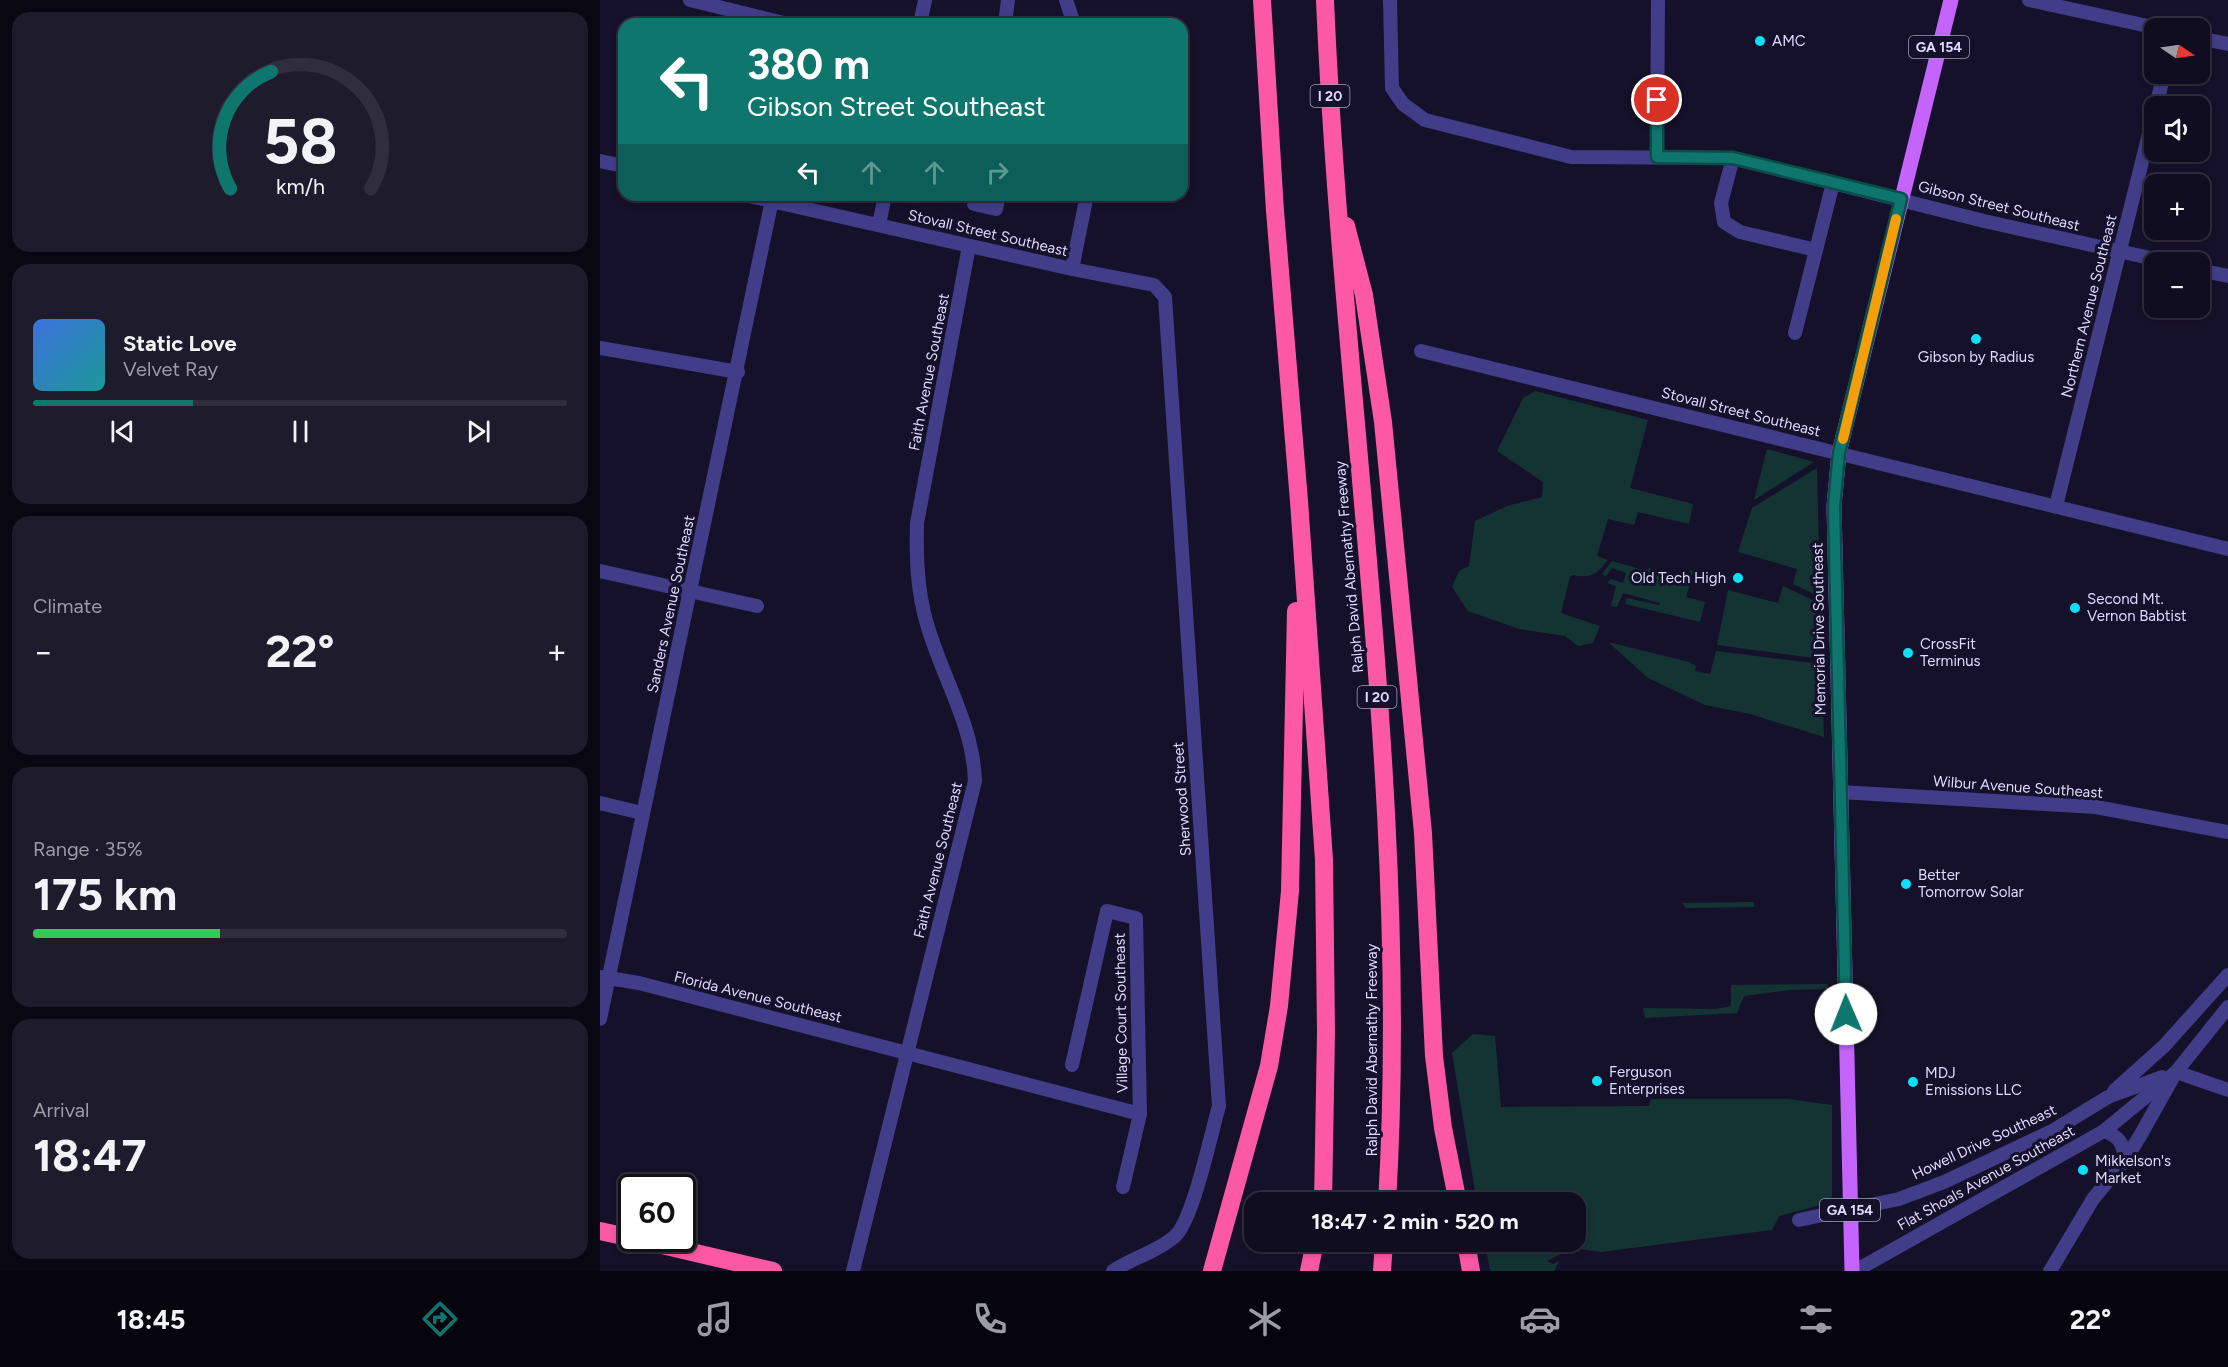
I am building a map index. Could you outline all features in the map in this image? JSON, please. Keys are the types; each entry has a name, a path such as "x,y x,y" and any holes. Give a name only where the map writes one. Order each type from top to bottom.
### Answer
{"highway":[{"path":"1262,0 1275,211 1299,501 1324,860 1326,1032 1323,1192"},
{"name":"Ralph David Abernathy Freeway","path":"1325,0 1336,192 1385,789 1392,966 1388,1192"},
{"path":"1336,192 1364,295 1383,422 1424,833 1434,1056 1443,1128 1456,1192"},
{"path":"1212,1271 1269,1066 1286,947 1290,891 1299,501"},
{"path":"600,1231 618,1235"},
{"path":"693,1252 773,1271"},
{"path":"1309,1271 1313,1252"},
{"path":"1318,1271 1319,1252"},
{"path":"1382,1271 1383,1252"},
{"path":"1391,1252 1392,1271"},
{"path":"1468,1252 1471,1271"}],"main road":[{"name":"Memorial Drive Southeast","path":"1853,1271 1834,506 1839,453 1950,0"}],"street":[{"path":"690,0 761,18"},
{"path":"921,18 925,0"},
{"path":"1006,18 1008,0"},
{"path":"1066,0 1072,18"},
{"name":"Gibson Street Southeast","path":"1390,0 1392,88 1403,104 1425,120 1570,157 1733,158 2144,257"},
{"path":"1657,157 1658,0"},
{"path":"2030,0 2144,25"},
{"path":"2210,40 2228,44"},
{"name":"Northern Avenue Southeast","path":"2056,507 2144,155"},
{"path":"1733,158 1722,203 1724,222 1740,232 1816,250"},
{"path":"600,161 618,165"},
{"path":"1795,333 1833,183"},
{"name":"Sanders Avenue Southeast","path":"600,1019 604,978 738,372 771,201"},
{"name":"Stovall Street Southeast","path":"784,201 969,246 1154,285"},
{"path":"879,225 884,201"},
{"path":"975,201 975,204 996,209 998,201"},
{"path":"1072,269 1086,201"},
{"name":"Faith Avenue Southeast","path":"853,1271 975,781 974,757 969,732 927,623 916,557 917,523 969,246"},
{"path":"2210,272 2228,276"},
{"name":"Sherwood Street","path":"1113,1271 1130,1260 1161,1246 1184,1227 1219,1106 1165,297 1154,285"},
{"path":"600,348 738,372"},
{"name":"Stovall Street Southeast","path":"1421,351 2228,549"},
{"path":"600,571 757,606"},
{"name":"Wilbur Avenue Southeast","path":"1840,792 2096,807 2228,832"},
{"path":"600,803 642,813"},
{"name":"Village Court Southeast","path":"1072,1065 1107,911 1136,918 1140,1114 1123,1186"},
{"path":"2108,1096 2164,1046 2228,975"},
{"name":"Florida Avenue Southeast","path":"604,978 639,983 907,1052"},
{"name":"Flat Shoals Avenue Southeast","path":"1853,1271 2104,1131 2150,1084 2176,1072 2228,1007"},
{"path":"2140,1136 2150,1084 2164,1046"},
{"name":"Village Court Southeast","path":"907,1052 1140,1114"},
{"path":"2049,1271 2093,1199 2125,1160 2176,1072 2228,1090"},
{"name":"Howell Drive Southeast","path":"1799,1220 1899,1198 1944,1182 2054,1130 2108,1096 2150,1084"},
{"path":"2104,1131 2117,1136 2123,1144 2125,1160"}],"green space":[{"path":"1535,391 1648,420 1630,488 1693,504 1689,524 1638,512 1634,525 1608,519 1597,556 1608,560 1589,576 1573,575 1570,577 1561,613 1600,626 1593,643 1578,646 1565,636 1519,629 1468,611 1452,587 1459,571 1469,566 1475,521 1507,506 1542,497 1543,482 1497,451 1523,398"},
{"path":"1767,449 1814,462 1754,500"},
{"path":"1817,468 1820,597 1793,584 1797,569 1738,552 1752,508"},
{"path":"1612,561 1647,571 1649,568 1661,571 1661,579 1685,585 1690,570 1694,570 1686,597 1705,602 1700,622 1625,604 1627,598 1659,605 1660,603 1623,593 1617,607 1611,606 1616,586 1607,583 1611,579 1623,583 1626,573 1612,568 1606,576 1602,574"},
{"path":"1783,586 1819,603 1821,659 1717,645 1728,590 1778,603"},
{"path":"1608,642 1689,662 1696,666 1695,671 1710,674 1716,651 1821,664 1824,737 1750,714 1705,705 1648,678"},
{"path":"1754,902 1754,907 1686,908 1682,903"},
{"path":"1828,984 1828,989 1789,990 1744,996 1737,1013 1645,1018 1643,1008 1716,1009 1731,1006 1731,985"},
{"path":"1473,1034 1495,1036 1501,1107 1649,1106 1651,1099 1789,1099 1832,1105 1832,1197 1821,1205 1779,1216 1772,1230 1601,1252 1586,1250 1586,1192 1475,1192 1452,1053"},
{"path":"1487,1252 1564,1252 1547,1261 1553,1264 1559,1261 1554,1271 1490,1271"}],"slow traffic":[{"path":"1843,439 1896,219"}],"place":[{"name":"AMC","path":"1760,41"},
{"name":"Gibson by Radius","path":"1976,339"},
{"name":"Old Tech High","path":"1738,578"},
{"name":"Second Mt. Vernon Babtist","path":"2075,608"},
{"name":"CrossFit Terminus","path":"1908,653"},
{"name":"Better Tomorrow Solar","path":"1906,884"},
{"name":"Ferguson Enterprises","path":"1597,1081"},
{"name":"MDJ Emissions LLC","path":"1913,1082"},
{"name":"Mikkelson's Market","path":"2083,1170"}],"route":[{"path":"1657,100 1657,157 1733,158 1901,199 1839,453 1834,506 1846,1014"}]}
